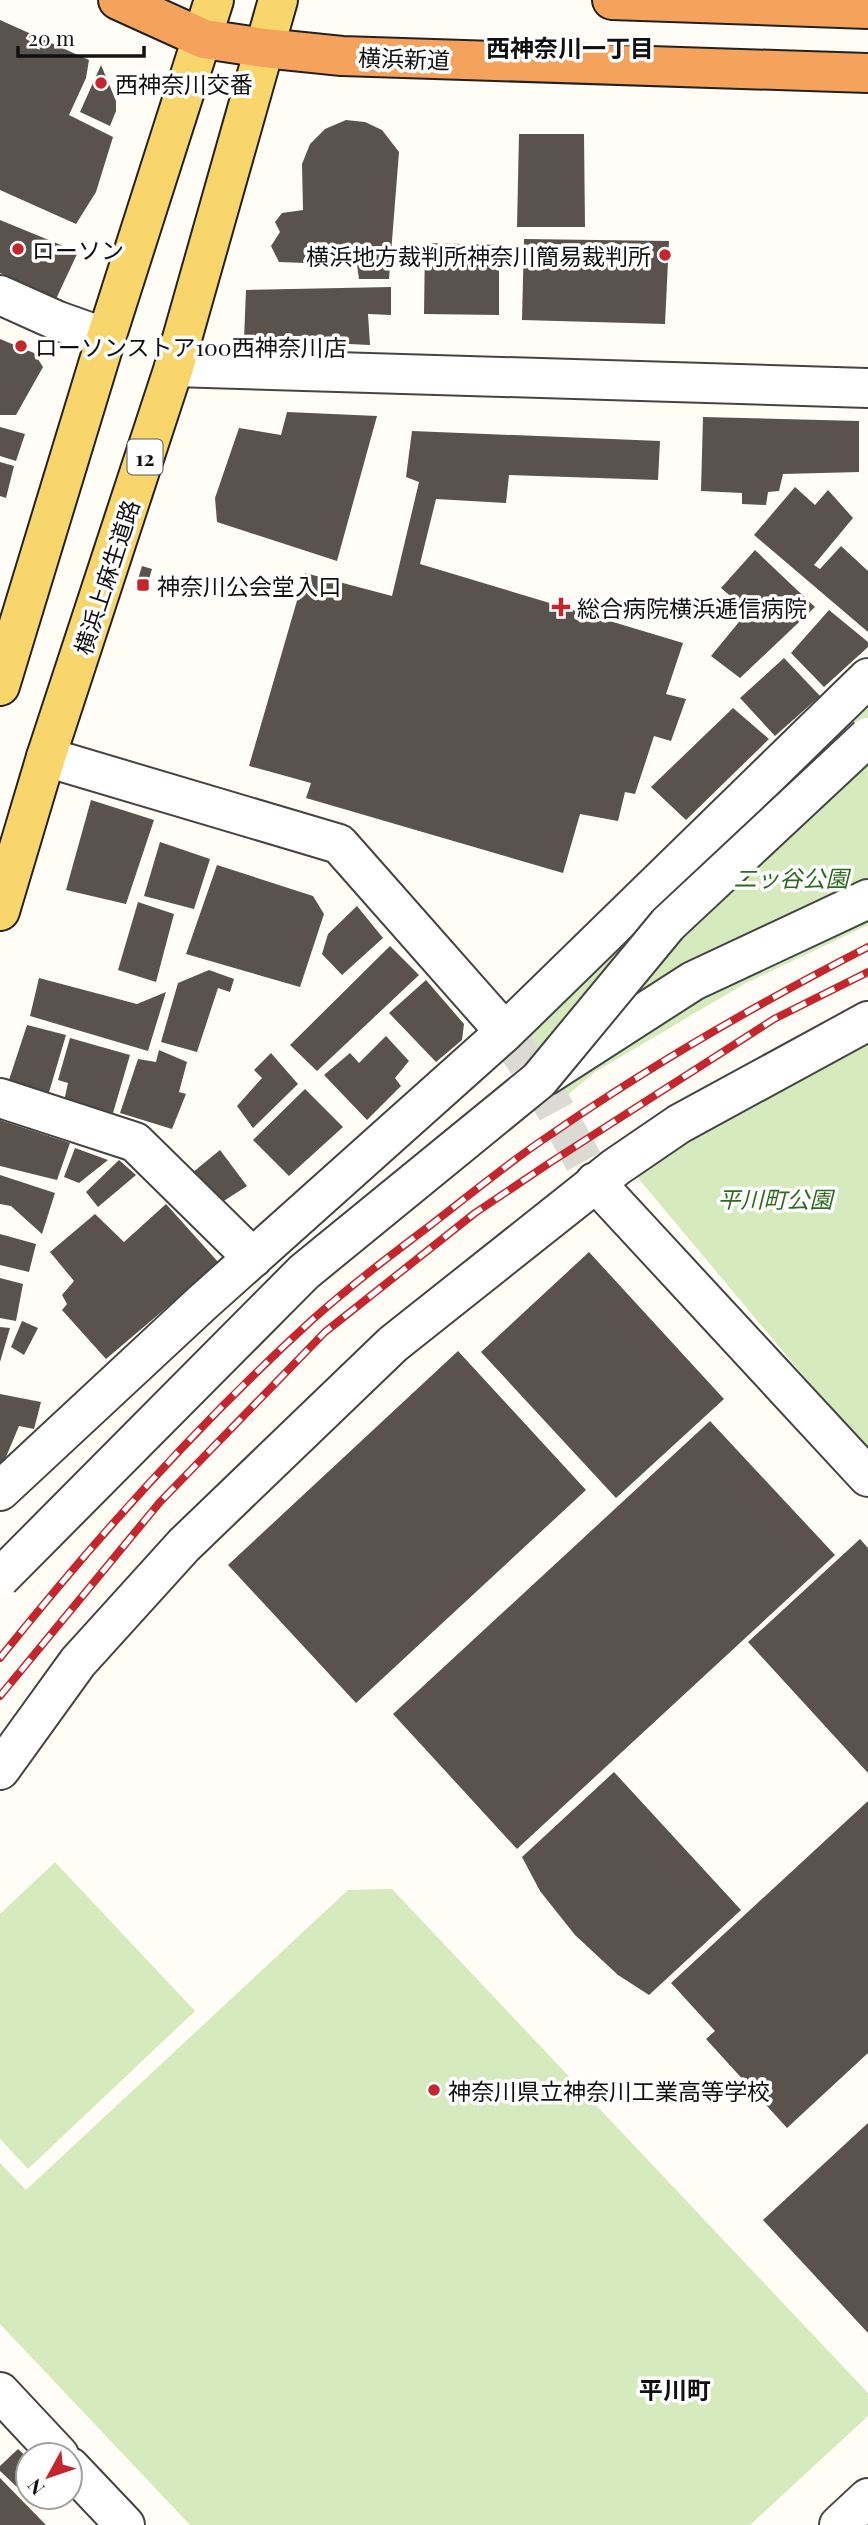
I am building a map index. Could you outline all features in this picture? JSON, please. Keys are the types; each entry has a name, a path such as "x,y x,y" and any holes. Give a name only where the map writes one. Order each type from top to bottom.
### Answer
{"highway":[{"name":"横浜新道","path":"118,0 204,39 342,56 868,73"},
{"path":"611,0 868,9"}],"main road":[{"path":"0,686 106,338 204,39 214,0"},
{"name":"横浜上麻生道路","path":"0,911 46,757 174,367 278,0"}],"street":[{"path":"0,295 58,321 106,338"},
{"path":"174,367 868,388"},
{"path":"0,1491 253,1258 505,1032 868,678"},
{"path":"539,1080 668,924 868,737"},
{"path":"46,757 339,844 505,1032"},
{"path":"0,1578 304,1272 539,1080 693,981 868,899"},
{"path":"0,1770 78,1662 184,1545 393,1344 595,1182 680,1124 868,1021"},
{"path":"0,1098 135,1142 253,1258"},
{"path":"595,1182 868,1477"},
{"path":"0,2392 46,2441"},
{"path":"84,2482 125,2525"},
{"path":"839,2525 868,2498"}],"green space":[{"name":"二ッ谷公園","path":"868,698 868,925 746,983 595,1072 563,1099 524,1028"},
{"name":"平川町公園","path":"868,1043 868,1453 633,1172 787,1085"},
{"path":"55,1862 195,2011 28,2169 0,2139 0,1914"},
{"path":"392,1889 868,2393 868,2416 750,2525 190,2525 0,2324 0,2163 26,2190 348,1890"}],"building":[{"path":"0,20 89,60 86,78 69,115 113,137 96,192 76,224 0,190"},
{"name":"西神奈川交番","path":"101,65 116,101 116,111 110,126 80,112"},
{"path":"346,120 365,122 382,130 399,152 389,279 359,279 357,265 279,262 271,246 280,232 275,222 282,213 303,210 302,164 310,144 325,129"},
{"path":"519,134 584,134 585,227 517,227"},
{"path":"0,220 78,252 56,299 0,273"},
{"path":"524,239 669,241 665,324 522,320"},
{"path":"425,243 499,245 499,315 424,314"},
{"path":"391,287 391,315 368,314 370,345 244,339 246,290"},
{"path":"0,339 34,353 43,367 16,415 0,415"},
{"path":"287,412 377,416 337,561 217,522 215,498 239,428 281,435"},
{"path":"703,417 859,421 859,472 783,474 779,491 768,492 766,505 742,504 742,493 701,491"},
{"path":"0,427 25,434 16,461 0,456"},
{"path":"412,431 660,441 658,480 509,475 506,503 436,499 420,564 683,643 666,694 686,699 671,741 654,736 635,794 625,792 618,821 580,814 563,873 306,798 311,783 249,766 305,573 392,596 419,482 406,477"},
{"path":"0,462 14,466 6,498 0,496"},
{"path":"795,487 815,505 828,490 853,518 814,565 820,569 841,546 868,571 868,632 754,535"},
{"path":"755,550 815,607 740,678 711,656 748,611 721,588"},
{"path":"142,566 152,569 145,592 135,589"},
{"path":"829,610 868,642 868,647 824,687 791,653"},
{"path":"784,658 820,696 775,736 740,698"},
{"path":"733,708 769,739 686,820 651,787"},
{"path":"91,800 154,820 126,904 66,890"},
{"path":"160,842 210,859 194,909 144,896"},
{"path":"217,865 313,896 324,914 300,987 186,954"},
{"path":"138,902 174,914 156,982 118,970"},
{"path":"357,906 383,938 342,975 322,954 328,934"},
{"path":"390,946 419,975 317,1071 290,1045"},
{"path":"209,970 234,979 230,992 218,988 197,1052 161,1042 178,983"},
{"path":"39,978 137,1004 166,992 148,1051 30,1016"},
{"path":"426,980 464,1024 462,1040 436,1062 389,1013"},
{"path":"27,1025 66,1035 47,1099 7,1086"},
{"path":"386,1036 409,1061 395,1078 401,1086 367,1120 324,1075 350,1053 359,1063"},
{"path":"70,1038 130,1055 113,1113 64,1101 68,1083 58,1080"},
{"path":"159,1050 187,1062 179,1092 186,1094 172,1129 120,1113 138,1059 156,1062"},
{"path":"271,1053 298,1084 253,1128 237,1106 262,1078 254,1070"},
{"path":"305,1089 343,1127 289,1176 253,1140"},
{"path":"0,1120 70,1143 57,1180 0,1166"},
{"path":"75,1148 108,1160 79,1183 64,1177"},
{"path":"220,1150 247,1186 216,1206 192,1173"},
{"path":"119,1160 136,1175 98,1207 86,1192"},
{"path":"0,1175 55,1193 42,1234 11,1206 0,1204"},
{"path":"166,1204 219,1263 106,1359 62,1310 67,1304 62,1295 74,1281 50,1252 95,1214 124,1242"},
{"path":"0,1234 36,1244 29,1272 0,1265"},
{"path":"589,1252 724,1399 616,1498 481,1352"},
{"path":"0,1278 23,1284 16,1321 0,1318"},
{"path":"22,1321 38,1328 24,1355 11,1347"},
{"path":"0,1327 10,1328 0,1362"},
{"path":"458,1351 586,1490 356,1703 228,1565"},
{"path":"0,1394 41,1402 34,1429 19,1426 3,1464 0,1463"},
{"path":"710,1421 835,1555 517,1849 393,1714"},
{"path":"860,1539 868,1548 868,1773 748,1642"},
{"path":"614,1772 741,1910 649,1995 618,1975 575,1935 540,1891 522,1857"},
{"path":"868,1801 868,2053 787,2128 706,2039 715,2031 671,1983"},
{"path":"868,2123 868,2333 763,2220"},
{"path":"14,2453 14,2484 0,2471 0,2466"},
{"path":"0,2478 14,2492 14,2511 32,2511 46,2525 0,2525"}],"tunnel":[{"path":"505,1032 539,1080 595,1182"}],"railway":[{"path":"0,1658 73,1569 188,1441 270,1359 356,1283 505,1167 588,1109 706,1036 868,947"},
{"path":"0,1696 160,1502 325,1332 475,1213 551,1162 774,1019 868,972"}],"place":[{"name":"西神奈川交番","path":"101,83"},
{"name":"ローソン","path":"18,249"},
{"name":"横浜地方裁判所神奈川簡易裁判所","path":"665,255"},
{"name":"ローソンストア100西神奈川店","path":"21,346"},
{"name":"神奈川公会堂入口","path":"143,585"},
{"name":"総合病院横浜逓信病院","path":"561,607"},
{"name":"神奈川県立神奈川工業高等学校","path":"434,2090"}],"district":[{"name":"西神奈川一丁目","path":"570,47"},
{"name":"平川町","path":"675,2389"}]}
